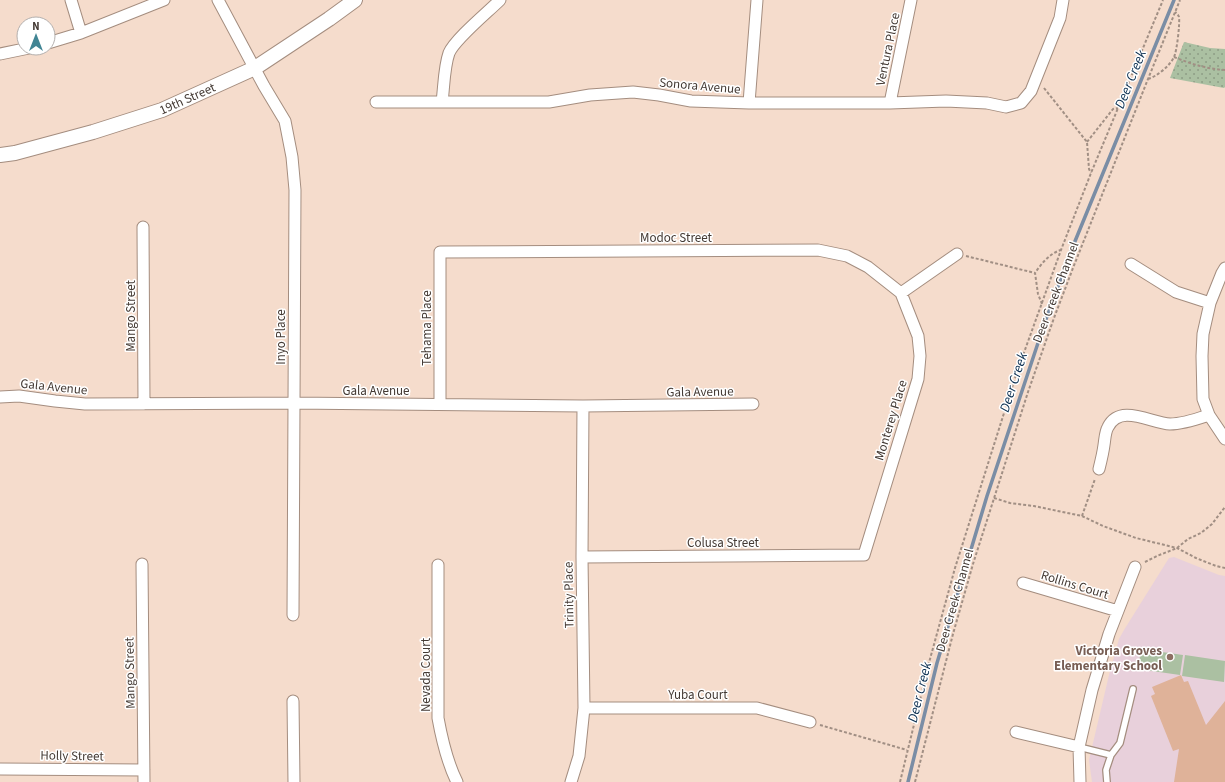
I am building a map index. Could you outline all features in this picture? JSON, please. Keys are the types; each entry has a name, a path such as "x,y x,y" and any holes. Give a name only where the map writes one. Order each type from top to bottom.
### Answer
{"street":[{"path":"71,0 81,33"},
{"path":"56,41 81,33 164,0"},
{"name":"Inyo Place","path":"218,0 264,86 285,121 292,157 295,190 293,615"},
{"name":"19th Street","path":"0,155 15,153 93,132 162,110 255,68 329,20 355,0"},
{"path":"442,102 449,52 459,39 500,0"},
{"path":"749,103 756,0"},
{"name":"Ventura Place","path":"890,103 911,0"},
{"path":"1036,78 1060,18 1063,0"},
{"path":"0,54 16,51"},
{"name":"Sonora Avenue","path":"376,102 549,102 590,95 633,92 691,100 749,103 890,103 946,100 986,103 1006,108 1021,103 1031,91 1036,78"},
{"name":"Mango Street","path":"143,227 144,404"},
{"name":"Modoc Street","path":"440,252 818,250 847,256 868,267 901,293"},
{"name":"Tehama Place","path":"440,252 440,404"},
{"path":"901,293 957,254"},
{"path":"1131,264 1176,292 1210,303"},
{"path":"1225,268 1210,303 1203,334 1202,356 1203,399 1209,415 1225,439"},
{"name":"Monterey Place","path":"864,556 918,379 920,356 918,336 901,293"},
{"name":"Gala Avenue","path":"0,397 19,396 54,402 85,404 293,403 583,406 753,404"},
{"name":"Trinity Place","path":"570,782 579,756 584,708 582,557 583,406"},
{"path":"1099,469 1106,431 1115,418 1124,415 1134,415 1170,424 1209,415"},
{"name":"Colusa Street","path":"582,557 864,556"},
{"name":"Mango Street","path":"142,564 144,782"},
{"name":"Nevada Court","path":"438,565 438,718 445,752 457,782"},
{"path":"1080,782 1079,747 1092,690 1109,634 1135,567"},
{"name":"Rollins Court","path":"1023,583 1118,611"},
{"path":"293,701 294,782"},
{"name":"Yuba Court","path":"584,708 757,708 810,722"},
{"path":"1016,732 1079,747"},
{"name":"Holly Street","path":"0,769 144,770"}],"lane":[{"path":"1107,782 1106,770 1111,755 1120,743 1133,689"},
{"path":"1079,747 1111,755"}],"path":[{"path":"900,782 930,659 955,568 1008,401 1060,250 1163,0"},
{"name":"Deer Creek Channel","path":"915,782 953,634 973,564 1054,318 1180,0"},
{"path":"1148,79 1153,78 1159,73 1174,57 1179,28 1179,19 1175,12"},
{"path":"1174,57 1194,65 1225,70"},
{"path":"1036,78 1087,142 1089,169 1091,173"},
{"path":"1087,142 1113,109 1118,108"},
{"path":"1042,304 1038,294 1035,273 1055,251 1060,250"},
{"path":"957,254 1035,273"},
{"path":"1082,516 1099,469"},
{"path":"994,498 1010,503 1034,506 1082,516 1136,538 1177,548 1196,558 1225,568"},
{"path":"1135,567 1177,548 1188,539 1201,533 1212,524 1225,507"},
{"path":"810,722 907,750"}],"shaded area":[{"name":"Victoria Groves Elementary School","path":"1174,557 1225,576 1225,782 1092,782 1089,760 1119,639 1169,558"}],"green space":[{"path":"1184,42 1210,48 1225,49 1224,88 1170,78"},
{"path":"1141,649 1183,655 1180,675 1138,669"},
{"path":"1185,655 1225,661 1224,682 1182,676"}],"building":[{"path":"1181,675 1184,682 1188,681 1206,725 1225,701 1225,782 1174,782 1179,749 1173,751 1151,696 1155,694 1152,687"}],"waterway":[{"name":"Deer Creek","path":"908,782 937,663 987,496 1045,322 1071,251 1174,0"}],"place":[{"name":"Victoria Groves Elementary School","path":"1170,657"}]}
